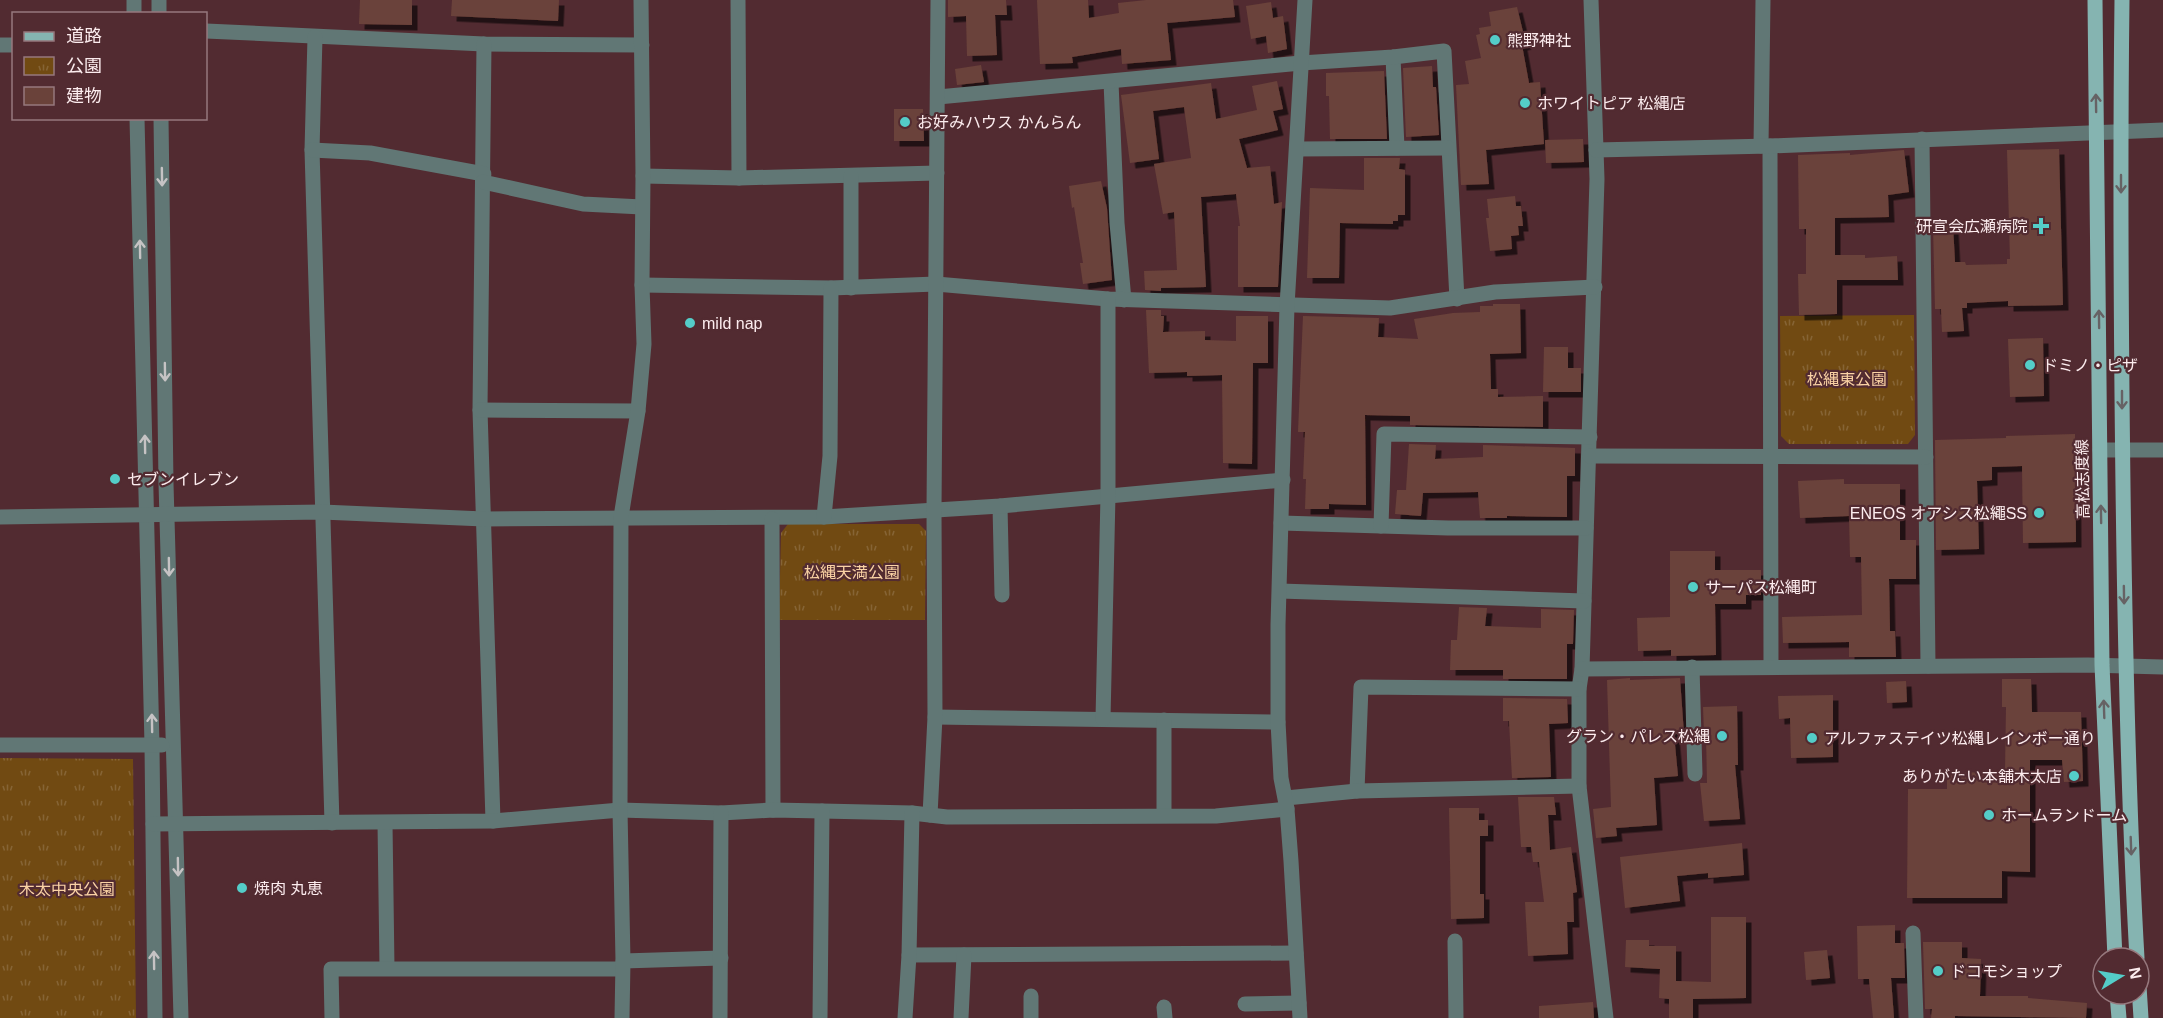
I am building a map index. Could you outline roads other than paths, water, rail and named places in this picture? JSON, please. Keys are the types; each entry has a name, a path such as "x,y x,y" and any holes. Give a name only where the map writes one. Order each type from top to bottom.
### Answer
{"main road":[{"name":"高松志度線","path":"2096,0 2102,665 2114,946"},
{"path":"2121,0 2125,666 2131,863 2136,946"}],"street":[{"path":"622,1018 621,517 638,411 644,344 641,0"},
{"path":"738,0 739,178"},
{"path":"930,815 935,717 934,511 938,0"},
{"path":"1245,1004 1299,1010 1286,804 1281,778 1278,722 1287,306 1305,0"},
{"path":"1591,0 1596,150 1595,287 1582,669 1579,689 1578,786 1606,1018"},
{"path":"1763,0 1771,666"},
{"path":"207,32 484,45 642,45"},
{"path":"315,37 312,150 332,824"},
{"path":"484,45 480,410 493,821"},
{"path":"938,97 1444,51 1457,299"},
{"path":"1393,57 1397,148"},
{"path":"1111,82 1117,223 1124,300"},
{"path":"137,120 152,745 155,1018"},
{"path":"161,120 168,516 181,1018"},
{"path":"1596,150 1766,146 2163,130"},
{"path":"1922,139 1928,666"},
{"path":"1297,149 1448,148"},
{"path":"312,150 370,153 484,178 583,204 642,207"},
{"path":"643,176 739,178 937,173"},
{"path":"851,176 851,288"},
{"path":"642,285 851,288 936,284 1108,300 1390,308 1495,292 1595,287"},
{"path":"824,518 830,456 831,288"},
{"path":"1103,719 1108,495 1108,300"},
{"path":"480,410 638,411"},
{"path":"1381,526 1384,434 1590,437"},
{"path":"2100,450 2163,450"},
{"path":"1590,456 1926,457"},
{"path":"0,517 322,512 484,519 824,518 1000,506 1283,480"},
{"path":"1000,506 1002,595"},
{"path":"772,519 773,810"},
{"path":"1281,523 1448,528 1586,528"},
{"path":"1280,591 1584,601"},
{"path":"1582,669 1771,666 2102,665 2163,667"},
{"path":"1692,668 1695,774"},
{"path":"1357,791 1361,687 1579,689"},
{"path":"935,717 1278,722"},
{"path":"1164,720 1164,815"},
{"path":"0,745 174,745"},
{"path":"153,824 493,821 620,810 721,813 773,810 822,811 912,813 947,817 1216,816 1357,791 1578,786"},
{"path":"820,1018 822,811"},
{"path":"720,1018 721,813"},
{"path":"905,1018 909,955 912,813"},
{"path":"385,823 387,968"},
{"path":"1913,933 1916,1018"},
{"path":"1455,941 1456,1018"},
{"path":"909,955 1296,953"},
{"path":"961,1018 964,956"},
{"path":"332,1018 331,969 623,965 721,958"},
{"path":"1031,996 1031,1018"}],"place":[{"name":"熊野神社","path":"1495,40"},
{"name":"ホワイトピア 松縄店","path":"1525,103"},
{"name":"お好みハウス かんらん","path":"905,122"},
{"name":"研宣会広瀬病院","path":"2041,226"},
{"name":"mild nap","path":"690,323"},
{"name":"ドミノ・ピザ","path":"2030,365"},
{"name":"セブンイレブン","path":"115,479"},
{"name":"ENEOS オアシス松繩SS","path":"2039,513"},
{"name":"サーパス松縄町","path":"1693,587"},
{"name":"グラン・パレス松縄","path":"1722,736"},
{"name":"アルファステイツ松縄レインボー通り","path":"1812,738"},
{"name":"ありがたい本舗木太店","path":"2074,776"},
{"name":"ホームランドーム","path":"1989,815"},
{"name":"焼肉 丸恵","path":"242,888"},
{"name":"ドコモショップ","path":"1938,971"}],"park label":[{"name":"松縄東公園","path":"1847,379"},
{"name":"松縄天満公園","path":"852,572"},
{"name":"木太中央公園","path":"67,889"}]}
